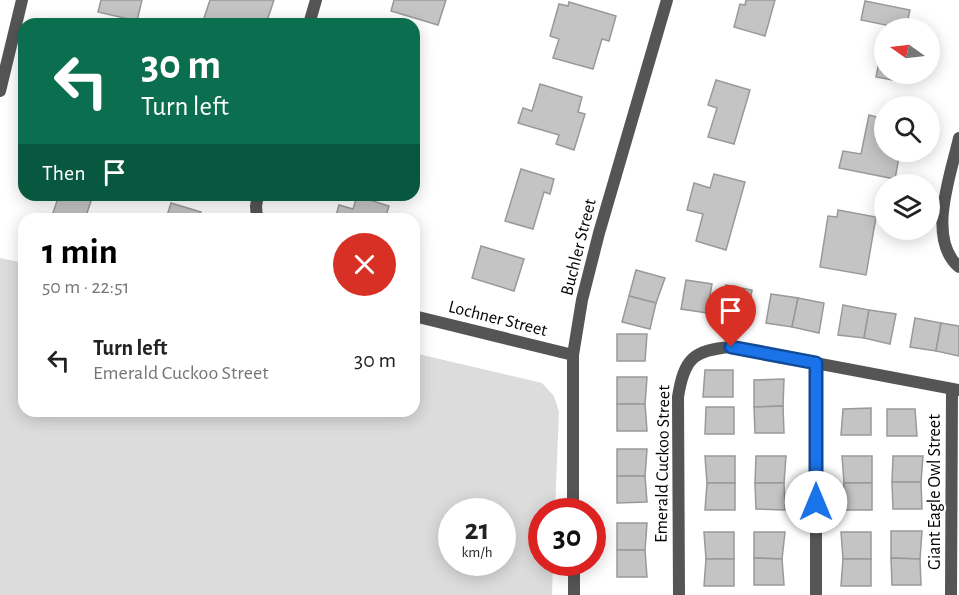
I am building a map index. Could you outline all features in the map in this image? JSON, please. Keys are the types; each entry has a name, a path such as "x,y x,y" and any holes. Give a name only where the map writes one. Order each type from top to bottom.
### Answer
{"street":[{"path":"0,91 22,0"},
{"path":"311,18 316,0"},
{"name":"Buchler Street","path":"573,498 573,355 582,300 599,232 667,0"},
{"path":"959,138 943,215 942,234 946,250 959,267"},
{"name":"Lochner Street","path":"420,317 573,355"},
{"name":"Emerald Cuckoo Street","path":"679,595 678,397 681,376 688,362 699,352 731,347 955,390"},
{"path":"816,363 816,595"},
{"name":"Giant Eagle Owl Street","path":"951,595 955,390"},
{"path":"574,576 574,595"}],"shaded area":[{"path":"0,258 18,262 18,417 420,417 420,354 542,383 554,396 559,412 556,498 528,498 528,576 553,576 552,595 0,595"}],"building":[{"path":"101,0 142,0 138,18 124,18 98,12"},
{"path":"210,0 274,0 268,18 204,18"},
{"path":"394,0 446,0 438,25 391,11"},
{"path":"746,0 775,0 765,36 734,27 740,4 745,5"},
{"path":"865,1 910,10 908,18 874,18 874,23 861,20"},
{"path":"569,2 616,16 609,41 602,39 593,69 553,58 559,39 550,36 559,4 568,6"},
{"path":"716,80 750,90 734,144 708,137 717,108 708,105"},
{"path":"540,84 582,97 578,112 585,114 574,150 556,144 559,135 518,123 523,108 532,111"},
{"path":"869,115 874,116 874,162 898,162 896,174 874,175 839,168 843,151 861,154"},
{"path":"521,169 554,179 550,194 544,192 533,229 505,221"},
{"path":"714,174 745,182 726,250 696,241 703,214 687,210 694,183 710,188"},
{"path":"57,201 91,201 87,213 53,213"},
{"path":"355,201 373,201 389,206 387,213 337,213 339,205 353,209"},
{"path":"171,203 201,213 168,213"},
{"path":"838,210 874,217 866,275 820,267 828,216 837,217"},
{"path":"481,246 524,259 514,291 472,278"},
{"path":"636,270 665,278 656,303 629,296"},
{"path":"686,280 712,284 707,313 681,309"},
{"path":"726,285 752,290 747,318 721,314"},
{"path":"771,294 798,298 792,327 766,323"},
{"path":"629,296 656,303 650,329 622,322"},
{"path":"798,298 824,303 819,333 792,327"},
{"path":"843,305 869,310 864,338 838,335"},
{"path":"869,310 896,314 890,344 864,338"},
{"path":"915,318 941,323 936,351 910,347"},
{"path":"941,323 959,326 959,356 936,351"},
{"path":"617,334 647,334 645,361 617,361"},
{"path":"705,370 733,370 733,397 703,397"},
{"path":"617,377 647,377 645,404 617,404"},
{"path":"784,379 783,406 754,407 754,380"},
{"path":"617,404 645,404 647,431 617,431"},
{"path":"783,406 784,433 755,433 754,407"},
{"path":"706,407 734,407 734,434 705,434"},
{"path":"871,408 871,435 841,435 843,409"},
{"path":"887,409 915,409 917,436 887,436"},
{"path":"617,449 647,449 645,476 617,476"},
{"path":"705,456 735,456 735,483 707,483"},
{"path":"756,456 786,456 784,483 755,483"},
{"path":"842,456 872,456 872,483 844,483"},
{"path":"893,456 923,456 921,482 892,482"},
{"path":"617,476 645,476 647,502 617,503"},
{"path":"892,482 921,482 922,509 893,509"},
{"path":"707,483 735,483 735,510 705,510"},
{"path":"755,483 784,483 785,510 756,509"},
{"path":"844,483 872,483 872,510 842,510"},
{"path":"617,523 647,523 645,550 617,550"},
{"path":"891,531 922,531 920,559 891,558"},
{"path":"704,532 734,532 734,559 706,559"},
{"path":"754,532 785,532 782,559 754,558"},
{"path":"841,532 871,532 871,559 843,559"},
{"path":"617,550 645,550 647,577 617,577"},
{"path":"754,558 782,559 784,585 754,585"},
{"path":"891,558 920,559 921,585 892,585"},
{"path":"706,559 734,559 734,586 704,586"},
{"path":"843,559 871,559 871,586 841,586"}],"route":[{"path":"731,347 816,363 816,502"}]}
